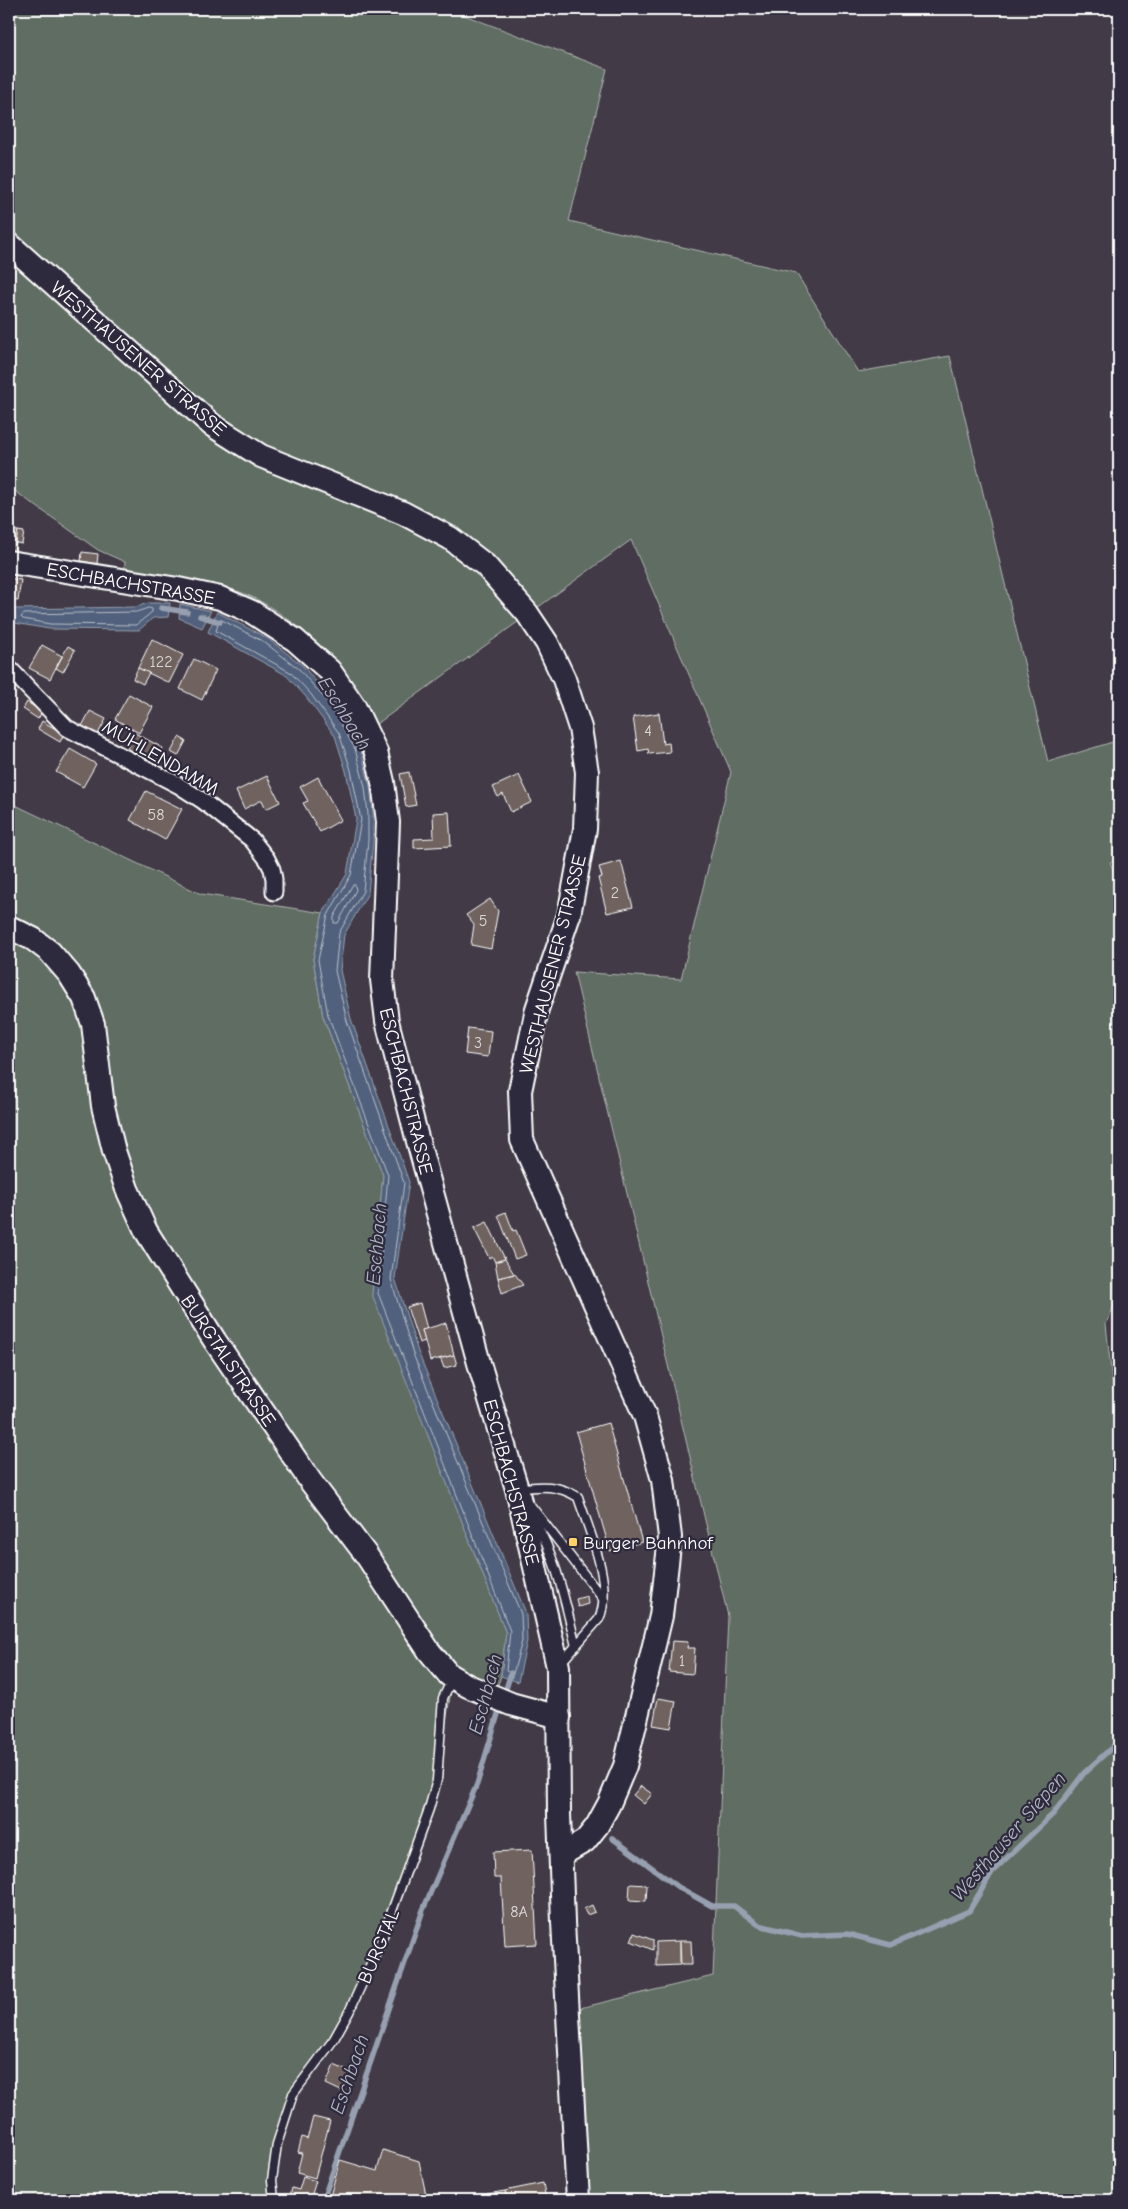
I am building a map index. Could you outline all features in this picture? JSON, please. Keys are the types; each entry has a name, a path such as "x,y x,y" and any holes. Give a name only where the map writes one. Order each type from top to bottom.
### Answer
{"main road":[{"name":"WESTHAUSENER STRASSE","path":"9,244 212,425 233,440 261,456 404,513 450,538 485,565 530,616 547,643 564,680 580,728 587,772 585,829 569,915 537,1009 520,1091 522,1140 645,1416 663,1480 670,1549 661,1616 622,1774 597,1826 585,1841 561,1855"},
{"name":"ESCHBACHSTRASSE","path":"9,562 178,589 220,598 236,604 267,620 315,656 338,682 362,721 380,766 386,801 388,843 382,980 387,1021 479,1364 517,1489 558,1667 561,1855"},
{"name":"BURGTALSTRASSE","path":"9,927 33,939 50,952 69,974 86,1004 93,1024 104,1106 114,1151 126,1189 150,1238 215,1341 311,1482 368,1556 435,1660 453,1678 502,1701 559,1717"},
{"path":"561,1855 566,1995 578,2200"}],"street":[{"name":"MÜHLENDAMM","path":"9,668 67,728 178,785 203,801 252,840 267,859 272,869 274,892"}],"lane":[{"path":"517,1489 542,1485 560,1488 578,1497 602,1572 604,1600 603,1610 599,1619 558,1667"},
{"path":"517,1489 604,1600"},
{"path":"517,1489 547,1540 560,1577 576,1646"},
{"name":"BURGTAL","path":"274,2200 272,2180 277,2144 292,2094 334,2039 349,2012 380,1944 429,1809 436,1780 443,1698 453,1678"}],"green space":[{"path":"9,9 448,9 607,69 569,221 796,273 858,372 950,356 1048,762 1119,740 1119,860 1110,862 1119,885 1119,1295 1106,1324 1119,1445 1119,2200 586,2200 580,2008 713,1976 728,1616 574,972 681,979 731,772 631,540 374,726 353,684 341,667 300,628 269,606 240,592 226,588 124,571 125,562 98,550 9,487"},
{"path":"9,802 201,894 323,913 313,959 323,1016 383,1175 373,1294 506,1633 501,1676 493,1698 453,1678 437,1780 349,2012 293,2094 272,2180 276,2200 9,2200"}],"water":[{"path":"148,603 170,603 168,617 153,618 139,630 49,629 9,622 9,608 136,607"},
{"path":"180,604 211,611 202,628 179,618"},
{"path":"217,612 267,638 302,665 335,704 360,747 370,786 373,813 373,841 368,893 344,935 340,970 351,1019 409,1182 395,1278 418,1352 526,1613 527,1641 518,1682 501,1676 506,1633 372,1294 383,1175 323,1016 313,959 323,913 347,874 356,819 346,771 335,736 306,697 286,675 208,632"}],"building":[{"path":"9,530 18,531 14,552 9,552"},
{"path":"18,531 24,532 22,544 16,543"},
{"path":"82,552 98,554 97,564 81,561"},
{"path":"9,578 21,580 18,601 9,599"},
{"path":"152,639 183,655 169,683 138,668"},
{"path":"42,645 62,656 50,679 29,668"},
{"path":"68,646 75,650 63,672 56,668"},
{"path":"194,659 216,670 202,700 180,689"},
{"path":"138,668 149,673 143,684 133,679"},
{"path":"129,694 153,707 139,733 115,719"},
{"path":"27,702 42,712 38,719 23,709"},
{"path":"90,711 106,719 97,736 81,728"},
{"path":"659,713 663,744 669,743 670,752 649,754 648,749 638,751 633,717"},
{"path":"42,721 64,734 60,742 38,729"},
{"path":"135,733 163,748 154,765 126,750"},
{"path":"179,737 186,741 178,756 171,752"},
{"path":"70,749 96,764 83,787 56,772"},
{"path":"409,772 416,805 406,807 400,774"},
{"path":"519,775 532,802 511,812 503,794 498,797 493,787"},
{"path":"267,776 280,802 266,809 262,800 244,809 236,791"},
{"path":"318,777 341,820 320,832 303,803 308,801 300,787"},
{"path":"146,791 182,809 165,840 130,820"},
{"path":"449,812 451,846 414,848 414,839 434,838 433,813"},
{"path":"621,861 633,907 607,913 598,878 602,877 599,867"},
{"path":"490,899 498,911 491,949 471,945 474,925 466,915"},
{"path":"468,1028 491,1031 488,1057 465,1054"},
{"path":"506,1212 513,1231 516,1230 526,1255 515,1259 498,1215"},
{"path":"487,1222 505,1259 495,1262 492,1256 489,1258 474,1228"},
{"path":"505,1259 514,1274 498,1278 495,1262"},
{"path":"515,1274 523,1285 502,1293 498,1278"},
{"path":"420,1303 427,1329 422,1330 425,1341 419,1343 407,1307"},
{"path":"446,1323 454,1355 430,1361 422,1330"},
{"path":"454,1355 457,1365 444,1368 439,1359"},
{"path":"608,1423 642,1542 610,1551 576,1432"},
{"path":"587,1596 588,1604 578,1607 576,1599"},
{"path":"672,1641 688,1642 687,1648 695,1648 693,1674 669,1672"},
{"path":"658,1698 676,1701 671,1728 653,1725"},
{"path":"641,1786 652,1794 644,1804 633,1795"},
{"path":"532,1850 537,1944 505,1946 501,1878 494,1878 493,1852"},
{"path":"630,1884 647,1885 646,1901 629,1900"},
{"path":"592,1905 595,1912 587,1915 584,1909"},
{"path":"634,1933 653,1940 653,1950 631,1941"},
{"path":"680,1941 680,1965 656,1966 656,1942"},
{"path":"680,1941 691,1941 692,1965 681,1965"},
{"path":"334,2065 350,2072 341,2091 326,2084"},
{"path":"313,2117 330,2121 315,2178 297,2173 302,2153 298,2152 302,2137 307,2139"},
{"path":"383,2150 419,2161 427,2200 329,2200 340,2160 377,2171"},
{"path":"303,2177 316,2181 310,2200 289,2200 292,2188 299,2190"},
{"path":"543,2183 546,2200 507,2200 505,2191"},
{"path":"505,2191 507,2200 487,2200 487,2194"}],"waterway":[{"name":"Eschbach","path":"161,608 187,612"},
{"name":"Eschbach","path":"200,616 220,622"},
{"name":"Eschbach","path":"504,1695 511,1673"},
{"name":"Eschbach","path":"323,2200 423,1910 477,1784 501,1704"},
{"name":"Westhauser Siepen","path":"612,1838 678,1887 712,1906 734,1906 759,1925 802,1936 847,1934 891,1945 969,1911 992,1872 1053,1814 1084,1773 1119,1741"}],"place":[{"name":"Burger Bahnhof","path":"573,1542"}]}
